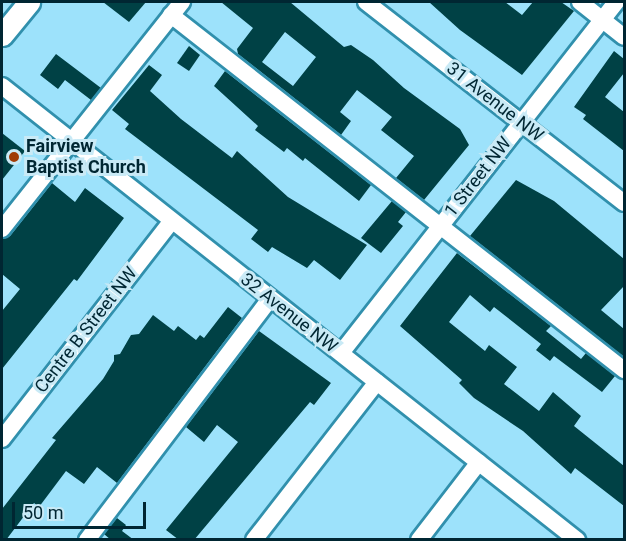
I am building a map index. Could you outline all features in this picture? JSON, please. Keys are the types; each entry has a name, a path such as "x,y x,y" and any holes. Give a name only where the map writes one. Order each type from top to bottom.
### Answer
{"main road":[{"path":"2,35 29,2"}],"street":[{"path":"2,229 182,2"},
{"name":"31 Avenue NW","path":"366,2 624,203"},
{"path":"580,2 624,37"},
{"name":"1 Street NW","path":"340,354 616,2"},
{"path":"171,15 624,370"},
{"name":"32 Avenue NW","path":"2,86 171,222 577,540"},
{"name":"Centre B Street NW","path":"2,439 171,222"},
{"path":"87,540 270,299"},
{"path":"254,540 377,382"},
{"path":"419,540 479,462"}],"building":[{"path":"103,2 146,2 129,22"},
{"path":"221,2 290,2 344,47 351,45 373,60 404,88 460,129 469,145 424,200 396,178 414,156 381,130 392,117 357,90 340,112 351,121 341,135 238,54 237,49 253,28","holes":["285,32 316,57 293,86 262,62"]},
{"path":"429,2 505,2 522,15 533,2 561,2 574,11 522,75 460,30"},
{"path":"189,46 200,55 189,71 177,63"},
{"path":"614,51 624,59 624,73 605,97 624,112 624,151 583,119 586,115 574,107"},
{"path":"56,54 101,88 91,100 65,80 58,89 40,75"},
{"path":"149,65 162,75 150,91 181,119 232,158 237,151 288,197 367,245 340,280 314,260 307,268 272,247 268,252 251,239 258,230 125,129 129,124 112,110"},
{"path":"225,71 371,185 359,201 305,158 303,161 287,148 284,152 255,130 258,126 214,86"},
{"name":"Fairview Baptist Church","path":"2,133 25,151 2,180"},
{"path":"516,180 554,201 624,259 624,286 601,310 624,329 624,357 470,236"},
{"path":"52,183 75,202 85,188 124,218 77,281 74,279 2,369 2,311 20,289 2,274 2,239 10,236"},
{"path":"392,201 406,212 398,222 403,226 381,253 361,238"},
{"path":"457,253 551,326 546,331 581,359 586,353 615,376 602,392 554,356 550,361 536,350 541,344 494,307 490,312 470,295 449,322 485,351 489,345 517,367 504,384 539,411 553,392 581,416 574,426 624,466 624,506 575,468 571,474 523,431 474,398 459,383 462,380 400,326"},
{"path":"228,307 242,318 117,483 97,467 84,484 66,471 39,507 34,503 6,540 2,540 2,509 56,440 52,438 103,379 114,361 114,355 120,354 131,335 139,334 153,315 174,331 178,326 196,340 200,335 204,338"},
{"path":"259,331 331,383 314,405 310,402 194,540 179,540 166,530 238,442 217,425 204,442 186,427"},
{"path":"117,518 126,525 122,531 134,540 111,540 104,534"}],"place":[{"name":"Fairview Baptist Church","path":"14,157"}]}
